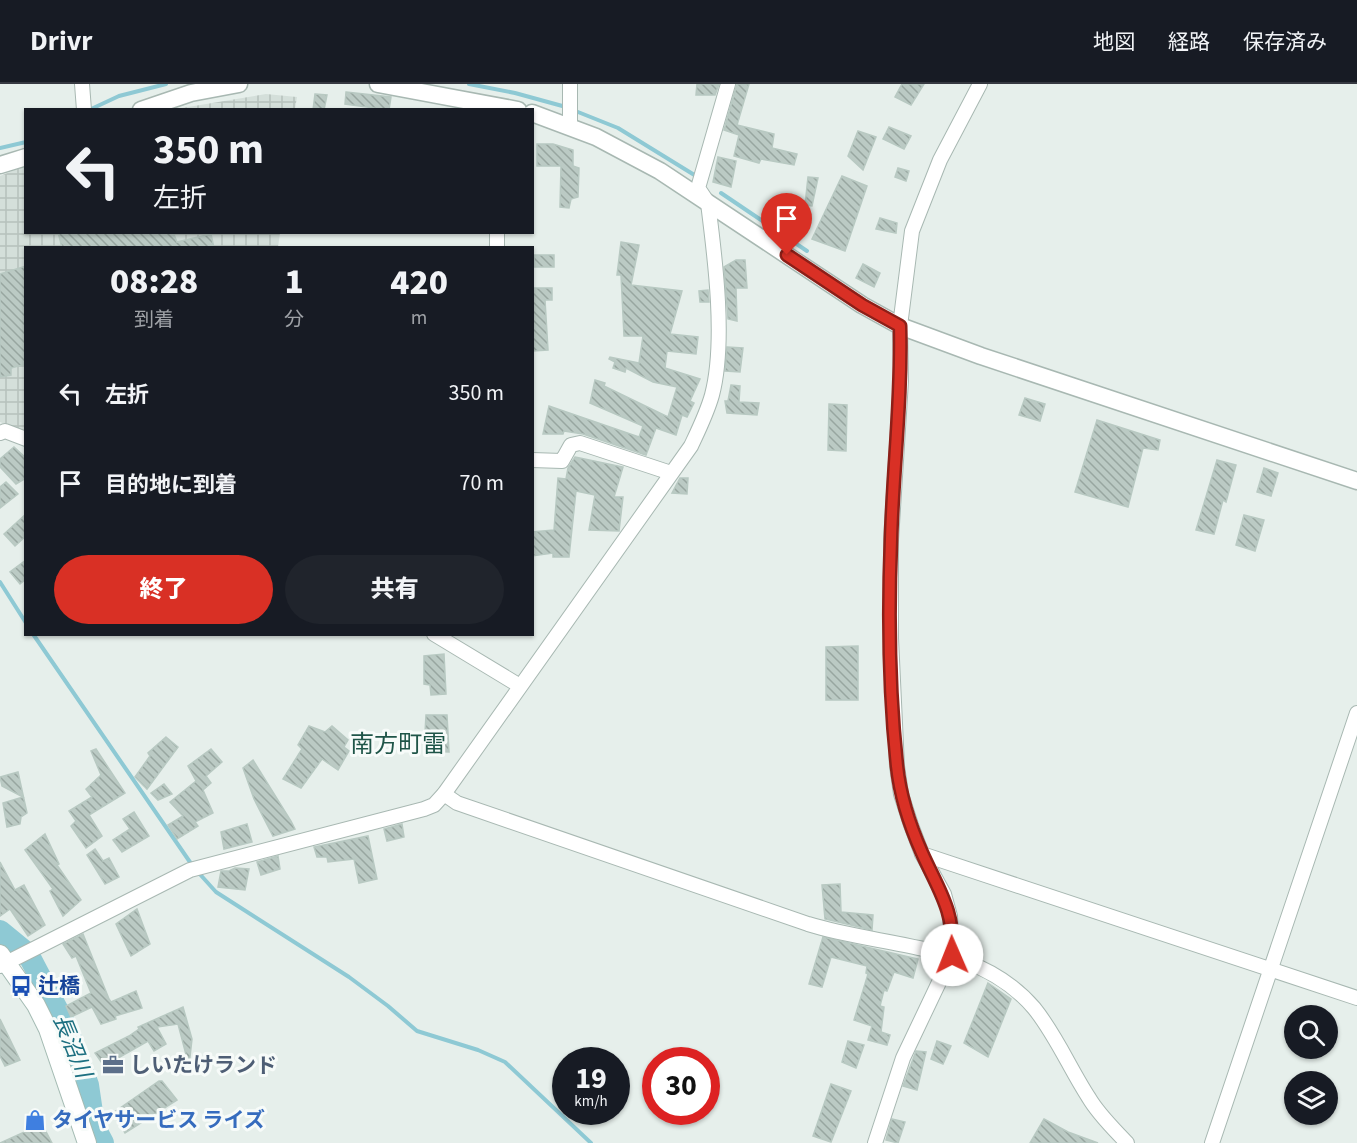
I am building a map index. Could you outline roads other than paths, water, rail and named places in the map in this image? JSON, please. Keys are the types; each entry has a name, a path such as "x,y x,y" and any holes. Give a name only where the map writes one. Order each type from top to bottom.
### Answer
{"main road":[{"path":"2,961 48,1029 87,1143"}],"street":[{"path":"82,84 84,108"},
{"path":"147,108 190,93 239,84"},
{"path":"378,84 497,107"},
{"path":"570,84 570,114"},
{"path":"2,961 195,869 434,805 444,794 691,446 704,418 713,393 718,339 708,203 698,188 728,84"},
{"path":"875,1143 903,1058 952,955 951,916 944,894 922,854 901,794 897,766 891,649 891,540 901,381 900,326 912,231 940,160 980,84"},
{"path":"534,113 570,114 862,305 900,326 1357,481"},
{"path":"0,165 24,158"},
{"path":"0,433 5,431 24,438"},
{"path":"534,460 562,461 571,445 580,443 671,473"},
{"path":"437,636 520,686"},
{"path":"1212,1143 1357,713"},
{"path":"444,794 457,803 808,924 844,935 952,955 988,971 1033,1007 1089,1099 1127,1143"},
{"path":"922,854 1357,998"}],"waterway":[{"path":"93,108 119,96 166,84"},
{"path":"469,84 515,93 566,107"},
{"path":"573,110 618,128 696,176"},
{"path":"0,148 24,142"},
{"path":"721,193 807,251"},
{"path":"0,582 24,620"},
{"path":"34,636 192,865"},
{"path":"197,871 216,892 349,977 417,1031 478,1050 505,1062 591,1143"},
{"name":"長沼川","path":"0,931 28,954 67,1028 88,1085 94,1126 103,1143"}],"place":[{"name":"辻橋","path":"21,986"},
{"name":"しいたけランド","path":"113,1065"},
{"name":"タイヤサービス ライズ","path":"35,1120"}],"district":[{"name":"南方町雷","path":"398,744"}]}
